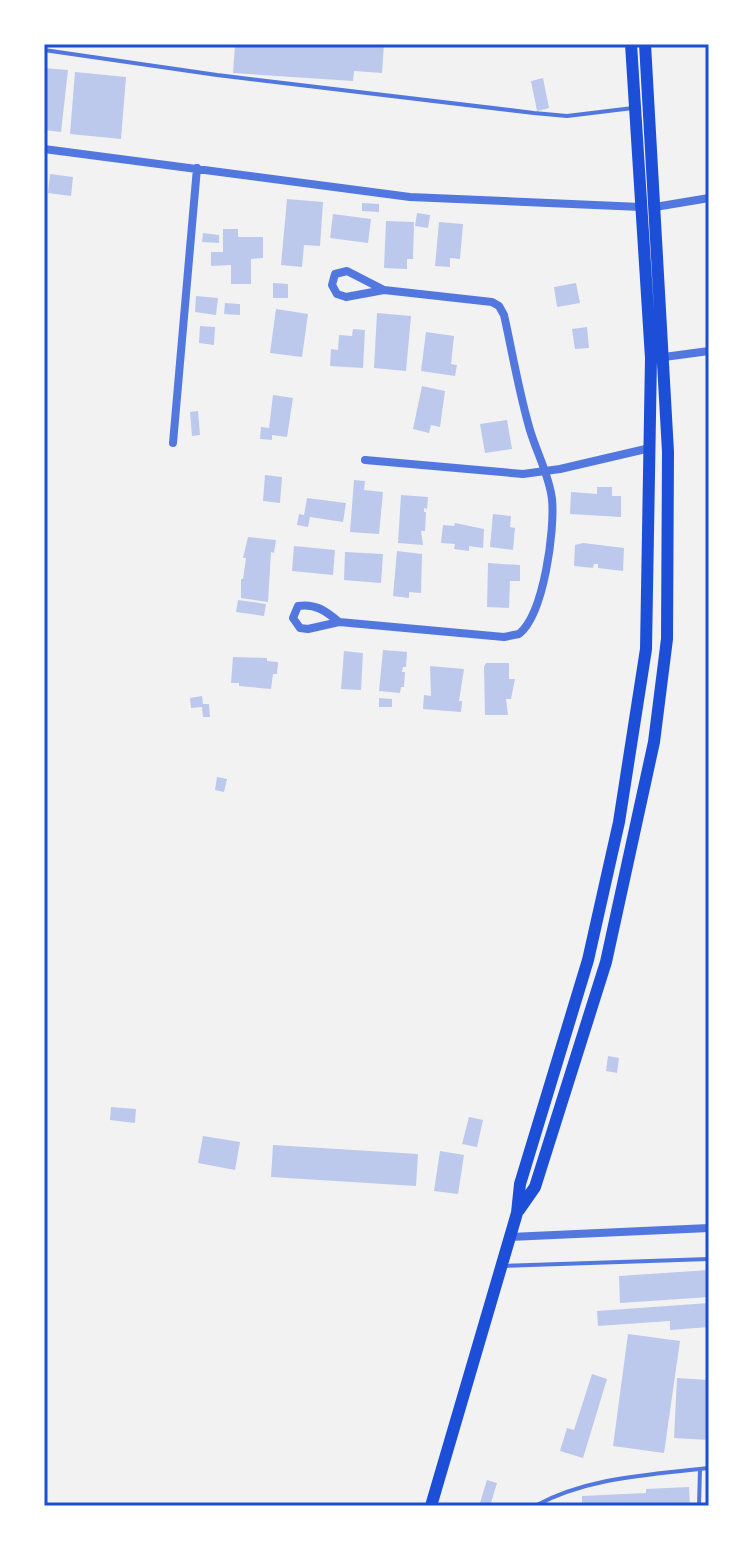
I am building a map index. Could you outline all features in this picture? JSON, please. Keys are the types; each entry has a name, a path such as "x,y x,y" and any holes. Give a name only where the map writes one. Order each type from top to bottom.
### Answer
{"main road":[{"path":"431,1506 517,1213 520,1184 588,960 631,752 646,649 651,358 631,44"},
{"path":"517,1213 535,1187 606,962 654,742 667,639 668,452 645,44"}],"street":[{"path":"44,149 410,197 641,207"},
{"path":"173,443 197,168"},
{"path":"655,207 709,198"},
{"path":"339,622 326,611 312,606 294,608 293,618 300,628 318,628 339,622 504,637 519,634 533,617 544,577 552,502 528,424 504,315 499,306 492,302 384,290 346,297 337,294 332,285 335,274 347,271 384,290"},
{"path":"664,357 709,351"},
{"path":"365,460 523,474 650,448"},
{"path":"510,1237 709,1228"}],"lane":[{"path":"44,50 217,75 534,113 567,116 635,108"},
{"path":"502,1266 709,1259"},
{"path":"535,1506 574,1488 594,1483 709,1468"},
{"path":"699,1506 700,1469"}],"building":[{"path":"235,44 384,44 382,73 354,71 353,81 233,73"},
{"path":"44,68 68,70 61,132 44,130"},
{"path":"75,72 126,77 121,139 70,134"},
{"path":"543,78 549,108 537,111 531,81"},
{"path":"50,174 73,177 71,196 48,193"},
{"path":"287,199 323,202 320,246 304,245 302,267 281,265"},
{"path":"362,203 379,204 379,212 362,211"},
{"path":"417,213 430,215 428,228 415,226"},
{"path":"333,214 371,219 368,243 330,238"},
{"path":"386,221 414,222 413,259 407,259 407,269 384,268"},
{"path":"439,222 463,224 460,259 450,258 450,267 435,266"},
{"path":"223,229 238,229 238,237 263,237 263,258 251,259 251,284 231,284 231,265 211,266 211,252 223,252"},
{"path":"203,233 219,235 219,243 202,242"},
{"path":"273,283 288,284 288,298 273,298"},
{"path":"576,283 580,303 557,307 554,287"},
{"path":"196,296 218,298 216,315 195,312"},
{"path":"225,303 240,304 240,315 224,314"},
{"path":"276,309 308,314 302,357 270,353"},
{"path":"377,313 411,316 406,371 374,368"},
{"path":"200,326 215,327 214,345 199,343"},
{"path":"587,327 589,348 575,349 572,329"},
{"path":"353,329 365,330 363,368 330,366 331,349 338,350 339,335 352,336"},
{"path":"426,332 454,336 451,364 457,365 455,376 421,371"},
{"path":"422,386 445,391 440,427 431,425 429,433 413,429"},
{"path":"273,395 293,398 287,437 272,435 272,440 260,439 261,427 269,428"},
{"path":"198,411 200,435 192,436 190,412"},
{"path":"507,420 512,449 485,453 480,424"},
{"path":"265,475 282,477 280,503 263,501"},
{"path":"354,480 365,481 364,490 383,492 379,534 350,532"},
{"path":"597,487 612,487 612,496 621,496 621,517 570,514 571,492 597,494"},
{"path":"401,495 428,497 427,509 424,508 425,531 421,531 423,545 398,543"},
{"path":"307,498 346,503 343,522 310,517 308,527 297,525 299,514 304,515"},
{"path":"493,514 511,516 510,527 515,528 513,550 490,547"},
{"path":"455,523 484,529 483,548 469,546 469,551 454,549 455,544 441,543 443,525 454,526"},
{"path":"248,537 276,540 274,553 271,552 268,602 241,598 246,558 243,558"},
{"path":"583,543 624,548 623,571 598,568 598,564 594,564 593,568 574,566 575,545"},
{"path":"294,546 335,550 333,575 292,571"},
{"path":"397,551 422,554 421,593 409,592 409,598 393,596"},
{"path":"345,552 383,554 381,583 344,580"},
{"path":"488,563 520,565 520,581 510,581 509,608 487,607"},
{"path":"238,600 266,604 264,616 236,612"},
{"path":"383,650 407,652 406,667 402,672 405,672 404,687 401,687 400,693 379,691"},
{"path":"344,651 363,653 361,690 341,689"},
{"path":"233,657 267,658 267,661 278,662 271,689 231,683"},
{"path":"486,663 509,663 509,679 515,679 511,699 506,699 508,715 485,715"},
{"path":"430,666 464,669 459,701 462,701 461,712 423,709 424,695 431,696"},
{"path":"202,696 203,704 209,704 210,717 203,717 202,707 191,708 190,698"},
{"path":"379,698 392,699 392,707 379,707"},
{"path":"217,777 227,779 224,792 215,790"},
{"path":"608,1056 619,1058 617,1073 606,1071"},
{"path":"111,1107 136,1109 135,1123 110,1120"},
{"path":"469,1117 483,1120 477,1147 462,1144"},
{"path":"203,1136 240,1142 235,1170 198,1163"},
{"path":"273,1145 418,1154 416,1186 271,1177"},
{"path":"440,1151 464,1155 458,1194 434,1191"},
{"path":"709,1270 709,1297 620,1303 619,1276"},
{"path":"709,1303 709,1327 670,1330 670,1321 598,1326 597,1311"},
{"path":"628,1334 680,1341 664,1453 613,1446"},
{"path":"592,1374 607,1379 583,1458 560,1451 567,1428 574,1430"},
{"path":"677,1378 709,1380 709,1440 674,1438"},
{"path":"487,1480 497,1483 490,1506 479,1506"},
{"path":"689,1487 690,1506 582,1506 582,1496"}]}
